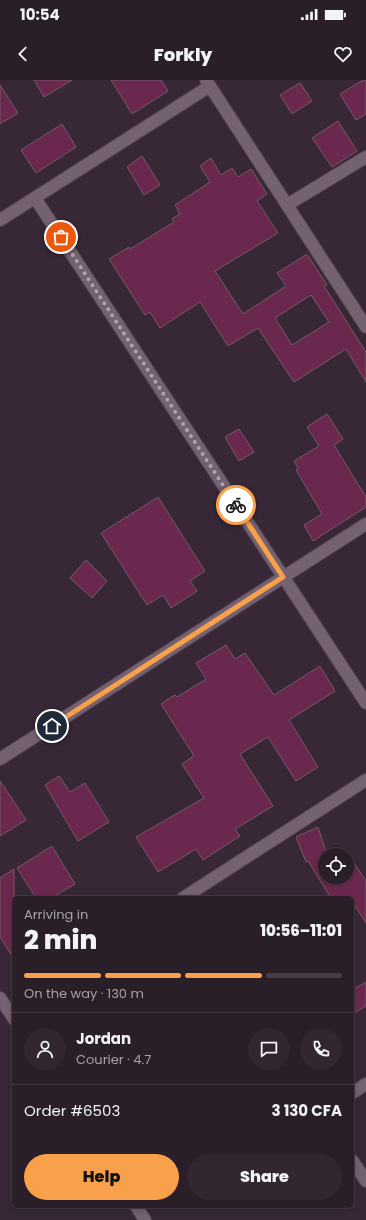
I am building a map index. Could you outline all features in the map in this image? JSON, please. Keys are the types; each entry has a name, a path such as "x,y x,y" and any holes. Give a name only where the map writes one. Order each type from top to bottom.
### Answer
{"street":[{"path":"0,220 208,83 366,327"},
{"path":"288,205 366,157"},
{"path":"35,198 366,703"},
{"path":"0,759 366,524"},
{"path":"187,896 366,780"},
{"path":"0,998 12,1012"},
{"path":"354,1092 366,1084"},
{"path":"354,1163 366,1181"},
{"path":"137,1208 145,1220"}],"building":[{"path":"34,80 72,80 44,97"},
{"path":"111,80 161,80 168,91 132,114"},
{"path":"363,80 366,80 366,114 356,120 340,94"},
{"path":"300,83 312,101 292,114 280,95"},
{"path":"0,85 18,113 0,124"},
{"path":"338,121 357,151 332,167 312,138"},
{"path":"62,124 76,147 36,173 21,150"},
{"path":"142,156 160,185 144,195 127,167"},
{"path":"211,158 221,175 232,168 238,177 251,169 267,194 257,201 278,233 215,271 243,314 286,286 277,273 307,254 327,285 324,286 366,352 366,382 346,349 294,382 258,328 228,346 200,302 160,328 150,312 145,315 109,259 129,247 130,249 174,222 172,219 180,214 175,205 210,182 200,166","holes":["311,295 329,322 292,345 275,318"]},
{"path":"327,414 343,439 334,445 366,497 366,507 313,541 304,525 322,514 296,470 298,468 294,461 319,446 307,427"},
{"path":"239,429 254,452 239,461 225,437"},
{"path":"158,497 205,571 190,581 197,591 171,608 163,595 147,605 101,533"},
{"path":"86,560 107,581 92,598 70,578"},
{"path":"226,645 235,659 245,653 274,695 320,666 335,691 289,720 318,767 296,781 268,737 240,754 273,806 235,829 240,836 203,860 196,849 158,872 136,837 204,798 182,764 194,756 161,704 175,695 177,697 206,679 196,663"},
{"path":"59,776 70,792 85,783 109,822 78,841 45,785"},
{"path":"0,781 26,820 0,836"},
{"path":"318,827 325,848 318,848 318,877 308,861 306,862 296,837"},
{"path":"52,846 75,884 54,896 35,896 17,868"},
{"path":"354,863 366,881 366,923 354,904 354,896 330,896 322,884 354,884"},
{"path":"14,869 14,896 12,896 12,956 0,937 0,878"},
{"path":"366,982 366,1006 354,1013 354,989"}],"way so far":[{"path":"61,237 236,505"}],"route":[{"path":"52,726 283,577 236,505"}]}
